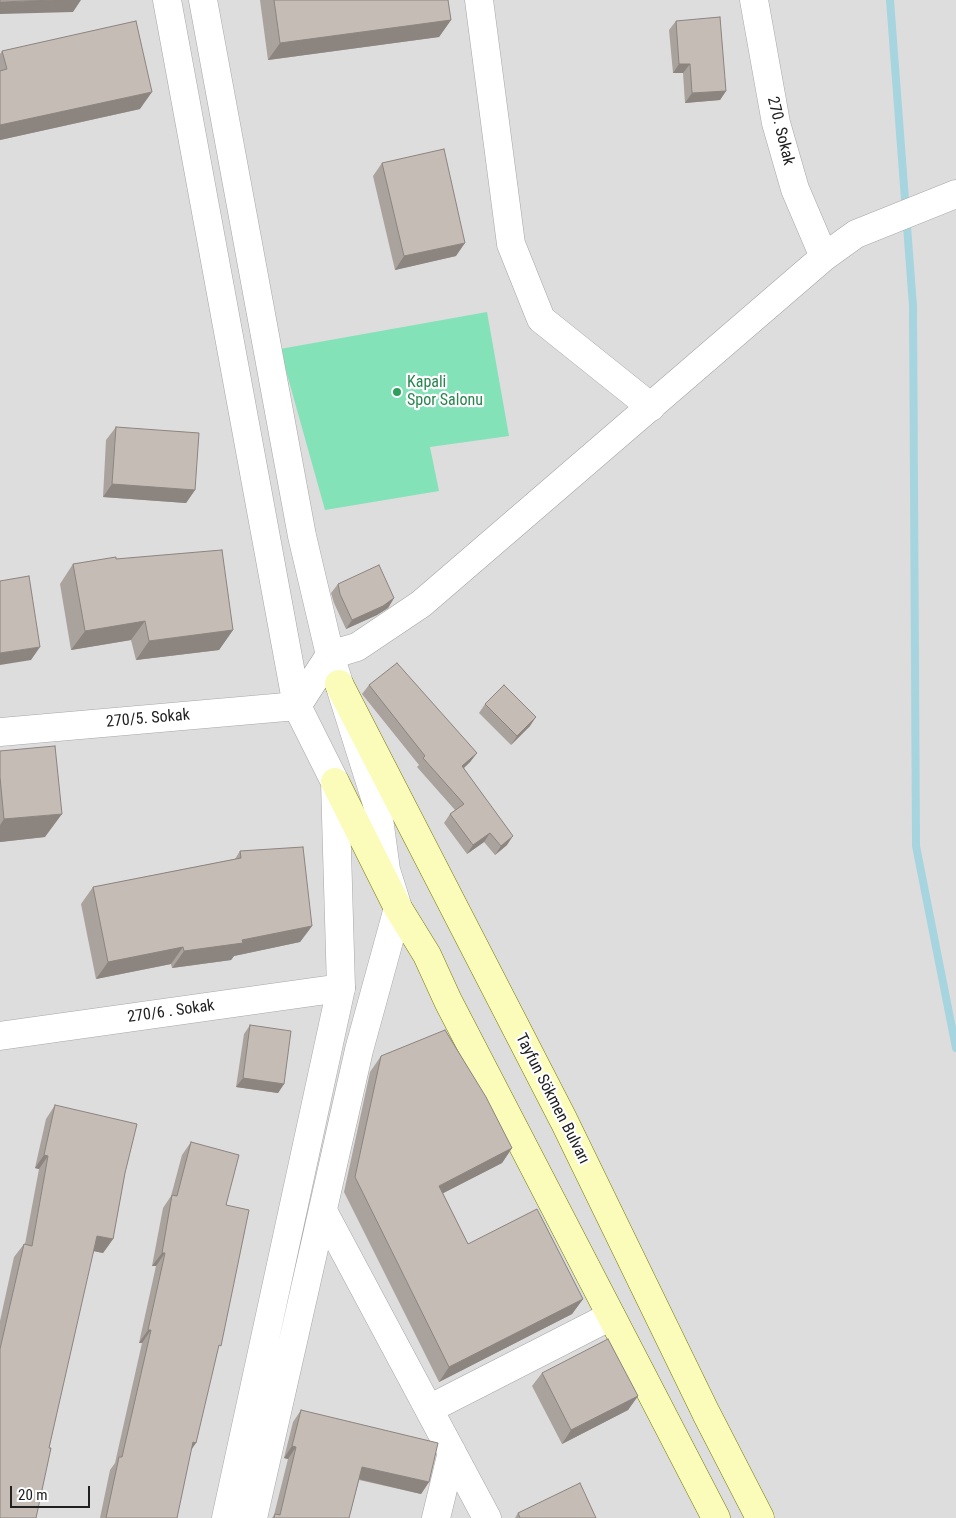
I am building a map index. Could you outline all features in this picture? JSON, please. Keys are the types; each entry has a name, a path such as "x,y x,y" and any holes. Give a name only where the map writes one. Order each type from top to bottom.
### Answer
{"main road":[{"name":"Tayfun Sökmen Bulvarı","path":"339,684 564,1122 706,1413 760,1518"},
{"path":"335,782 398,908 427,955 448,1001 716,1518"}],"street":[{"path":"167,0 297,706 335,782 341,988 226,1518"},
{"path":"203,0 302,536 330,655 377,804 386,870 398,908 359,1050 252,1518"},
{"path":"479,0 511,244 541,319 651,407"},
{"name":"270. Sokak","path":"754,0 776,123 795,189 824,258"},
{"path":"297,706 330,655 357,647 421,604 824,258 856,234 956,194"},
{"name":"270/5. Sokak","path":"0,732 297,706"},
{"name":"270/6 . Sokak","path":"0,1036 341,988"},
{"path":"323,1211 487,1518"},
{"path":"429,1409 611,1316"},
{"path":"436,1518 452,1452"}],"shaded area":[{"path":"0,0 956,0 956,1518 0,1518"}],"green space":[{"name":"Kapali Spor Salonu","path":"487,312 509,436 430,447 439,491 325,510 280,349"}],"building":[{"path":"0,0 56,0 0,2"},
{"path":"274,0 448,0 451,20 280,43"},
{"path":"720,17 726,91 692,93 690,64 679,64 676,21"},
{"path":"136,21 152,92 0,125 0,71 7,69 2,51"},
{"path":"444,149 465,243 404,256 382,163"},
{"path":"116,427 199,433 195,490 112,484"},
{"path":"222,550 233,630 149,641 145,621 85,631 73,564 116,557 116,559"},
{"path":"379,565 394,598 383,606 352,620 340,594 338,584"},
{"path":"29,576 40,647 0,653 0,581"},
{"path":"397,663 477,753 462,766 513,836 501,846 490,833 473,845 450,814 464,804 423,758 425,756 369,685"},
{"path":"504,685 536,717 517,736 485,704"},
{"path":"55,746 62,814 4,819 0,777 0,751"},
{"path":"303,847 312,926 242,940 243,943 184,951 183,947 108,962 93,887 241,858 240,851"},
{"path":"250,1025 291,1031 284,1084 243,1078"},
{"path":"445,1030 486,1097 512,1148 439,1186 468,1244 537,1209 583,1299 449,1367 355,1177 381,1056"},
{"path":"55,1105 137,1124 125,1173 113,1239 97,1236 49,1448 51,1448 36,1518 0,1518 0,1349 24,1244 32,1246 48,1156 44,1155"},
{"path":"191,1142 239,1155 226,1205 249,1210 221,1346 219,1345 196,1443 193,1442 177,1518 106,1518 119,1457 122,1457 151,1330 148,1330 165,1253 162,1253 172,1195 177,1196"},
{"path":"608,1339 638,1396 571,1430 542,1373"},
{"path":"301,1410 438,1443 429,1482 362,1467 349,1518 274,1518 275,1514 280,1515 296,1447 292,1446"},
{"path":"580,1483 596,1518 520,1518 518,1513"}],"waterway":[{"path":"890,0 913,306 916,846 956,1048"}],"place":[{"name":"Kapali Spor Salonu","path":"397,392"}]}
